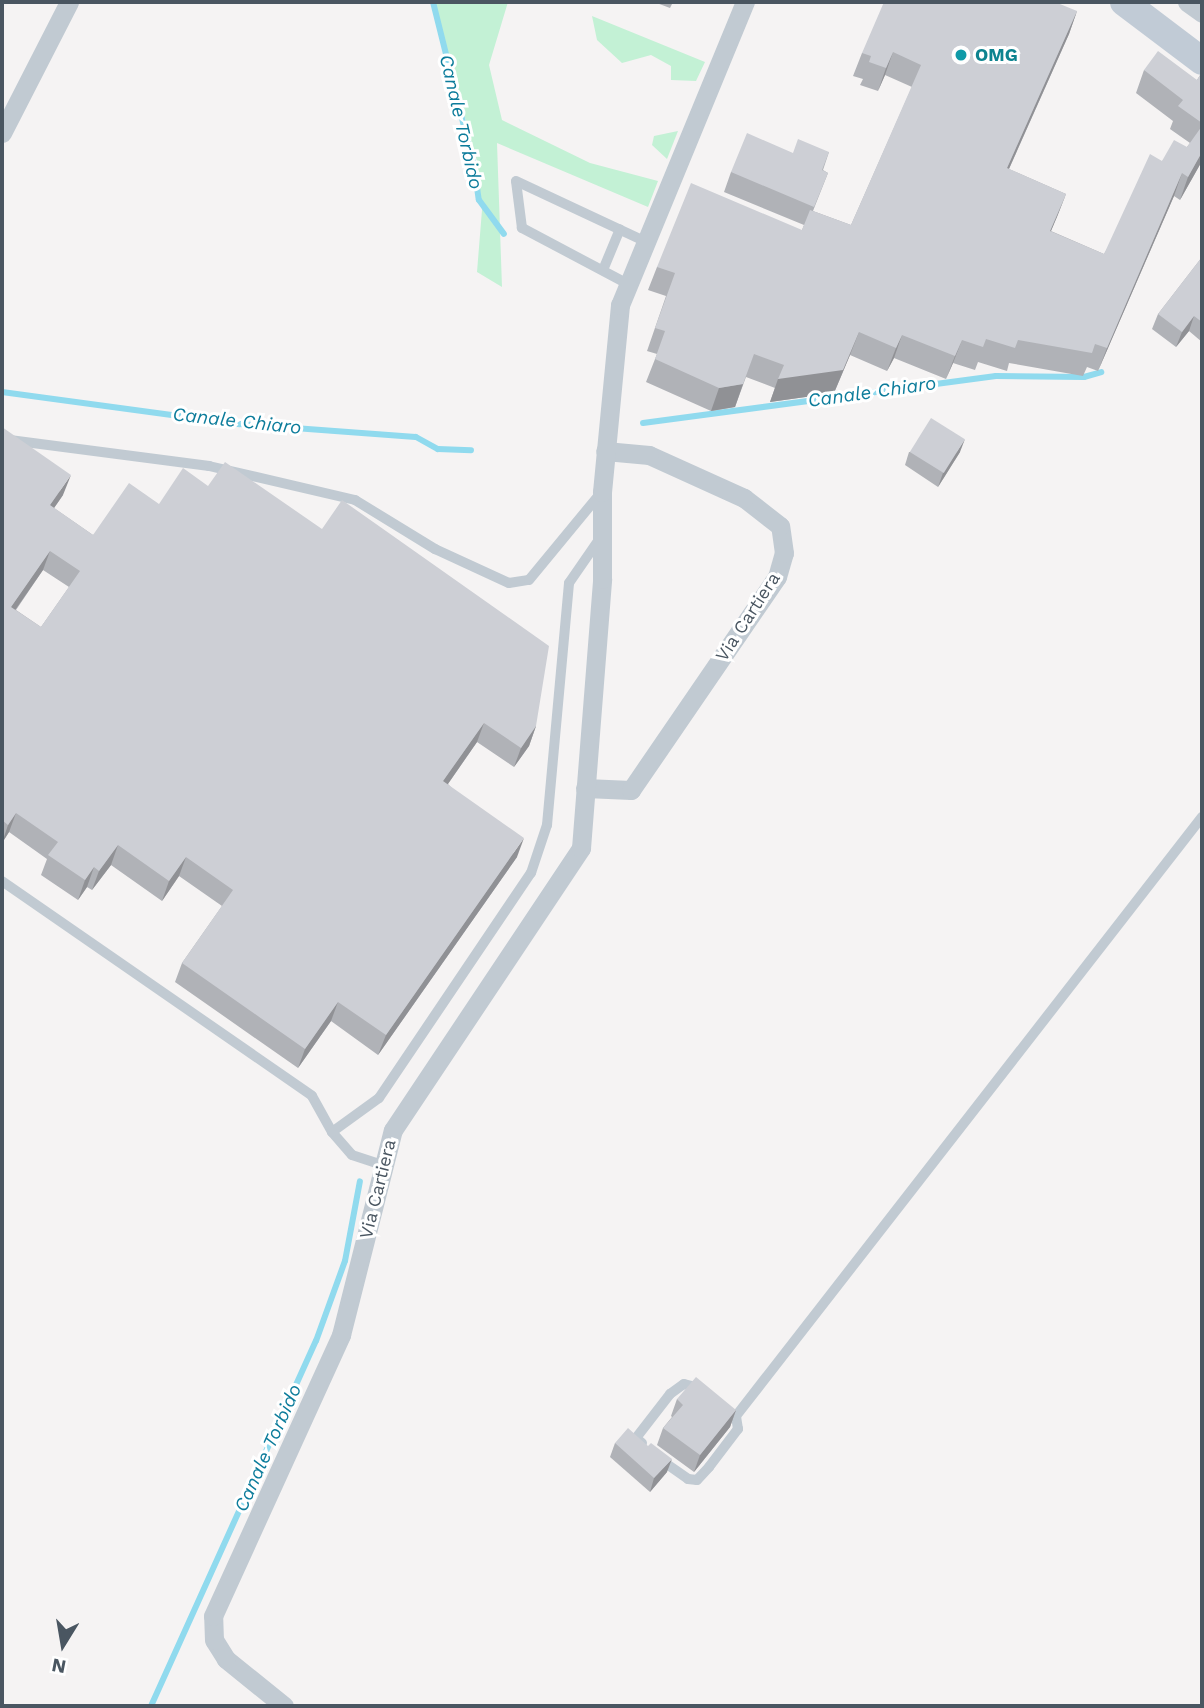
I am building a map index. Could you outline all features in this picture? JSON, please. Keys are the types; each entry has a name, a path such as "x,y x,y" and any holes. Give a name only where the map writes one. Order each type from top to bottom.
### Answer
{"main road":[{"path":"1124,2 1202,61"}],"street":[{"path":"2,133 69,2"},
{"name":"Via Cartiera","path":"284,1706 226,1659 214,1640 213,1616 341,1335 355,1292 382,1165 407,1104 574,863 581,849 603,534 602,492 620,305 626,283 745,2"},
{"path":"1186,2 1202,13"},
{"name":"Via Cartiera","path":"585,788 631,790 777,577 784,553 780,526 767,512 675,464 649,454 605,451"}],"lane":[{"path":"626,283 522,228 516,180 644,241"},
{"path":"603,271 620,229"},
{"path":"2,439 209,466 355,500 435,549 509,583 529,580 602,492"},
{"path":"332,1132 379,1098 531,873 547,825 569,583 578,563 603,534"},
{"path":"736,1416 1202,817"},
{"path":"2,881 312,1096 332,1132 352,1155 382,1165"},
{"path":"714,1399 684,1384 670,1394 636,1438 679,1476 697,1480 738,1429 736,1416 725,1407"}],"green space":[{"path":"433,2 508,2 489,65 502,120 590,163 658,181 648,207 497,143 502,287 477,272 482,210 477,161"},
{"path":"592,16 705,62 696,81 671,80 671,66 651,55 622,63 597,40"},
{"path":"678,131 667,159 652,145 654,136"}],"building":[{"path":"884,2 1055,2 1077,11 1007,168 1066,194 1050,231 1104,254 1150,154 1162,161 1174,140 1187,147 1202,126 1202,152 1188,177 1182,173 1107,348 1095,344 1092,353 1018,340 1015,348 986,339 983,347 962,340 955,356 902,335 896,348 859,332 843,370 778,379 784,365 754,354 743,384 719,388 655,359 665,331 655,328 675,273 657,267 691,183 802,230 810,210 851,225 921,65 893,52 886,68 869,62 871,56 862,53"},
{"path":"1158,51 1197,80 1202,72 1202,123 1178,106 1183,100 1144,70"},
{"path":"747,133 793,153 798,139 829,152 822,170 828,173 814,207 731,172"},
{"path":"1202,257 1202,322 1194,316 1182,332 1158,314"},
{"path":"931,418 965,439 944,473 910,452"},
{"path":"2,427 71,475 50,505 93,535 129,483 159,504 183,468 208,486 225,462 322,529 342,500 549,646 536,726 521,748 484,723 443,781 524,838 386,1035 338,1002 305,1049 182,963 233,890 186,857 169,881 118,845 99,871 94,867 85,880 48,855 58,842 16,813 8,825 2,820","holes":["50,551 80,571 41,627 11,607"]},
{"path":"696,1377 736,1410 700,1455 663,1428 683,1405 677,1399"},
{"path":"628,1428 648,1446 651,1443 672,1459 654,1478 615,1443"}],"waterway":[{"name":"Canale Torbido","path":"433,2 474,166 479,200 504,234"},
{"name":"Canale Chiaro","path":"643,423 996,376 1084,377 1101,372"},
{"name":"Canale Chiaro","path":"2,392 240,424 416,437 438,449 471,450"},
{"name":"Canale Torbido","path":"151,1706 316,1341 345,1261 360,1181"}],"place":[{"name":"OMG","path":"961,55"}]}
